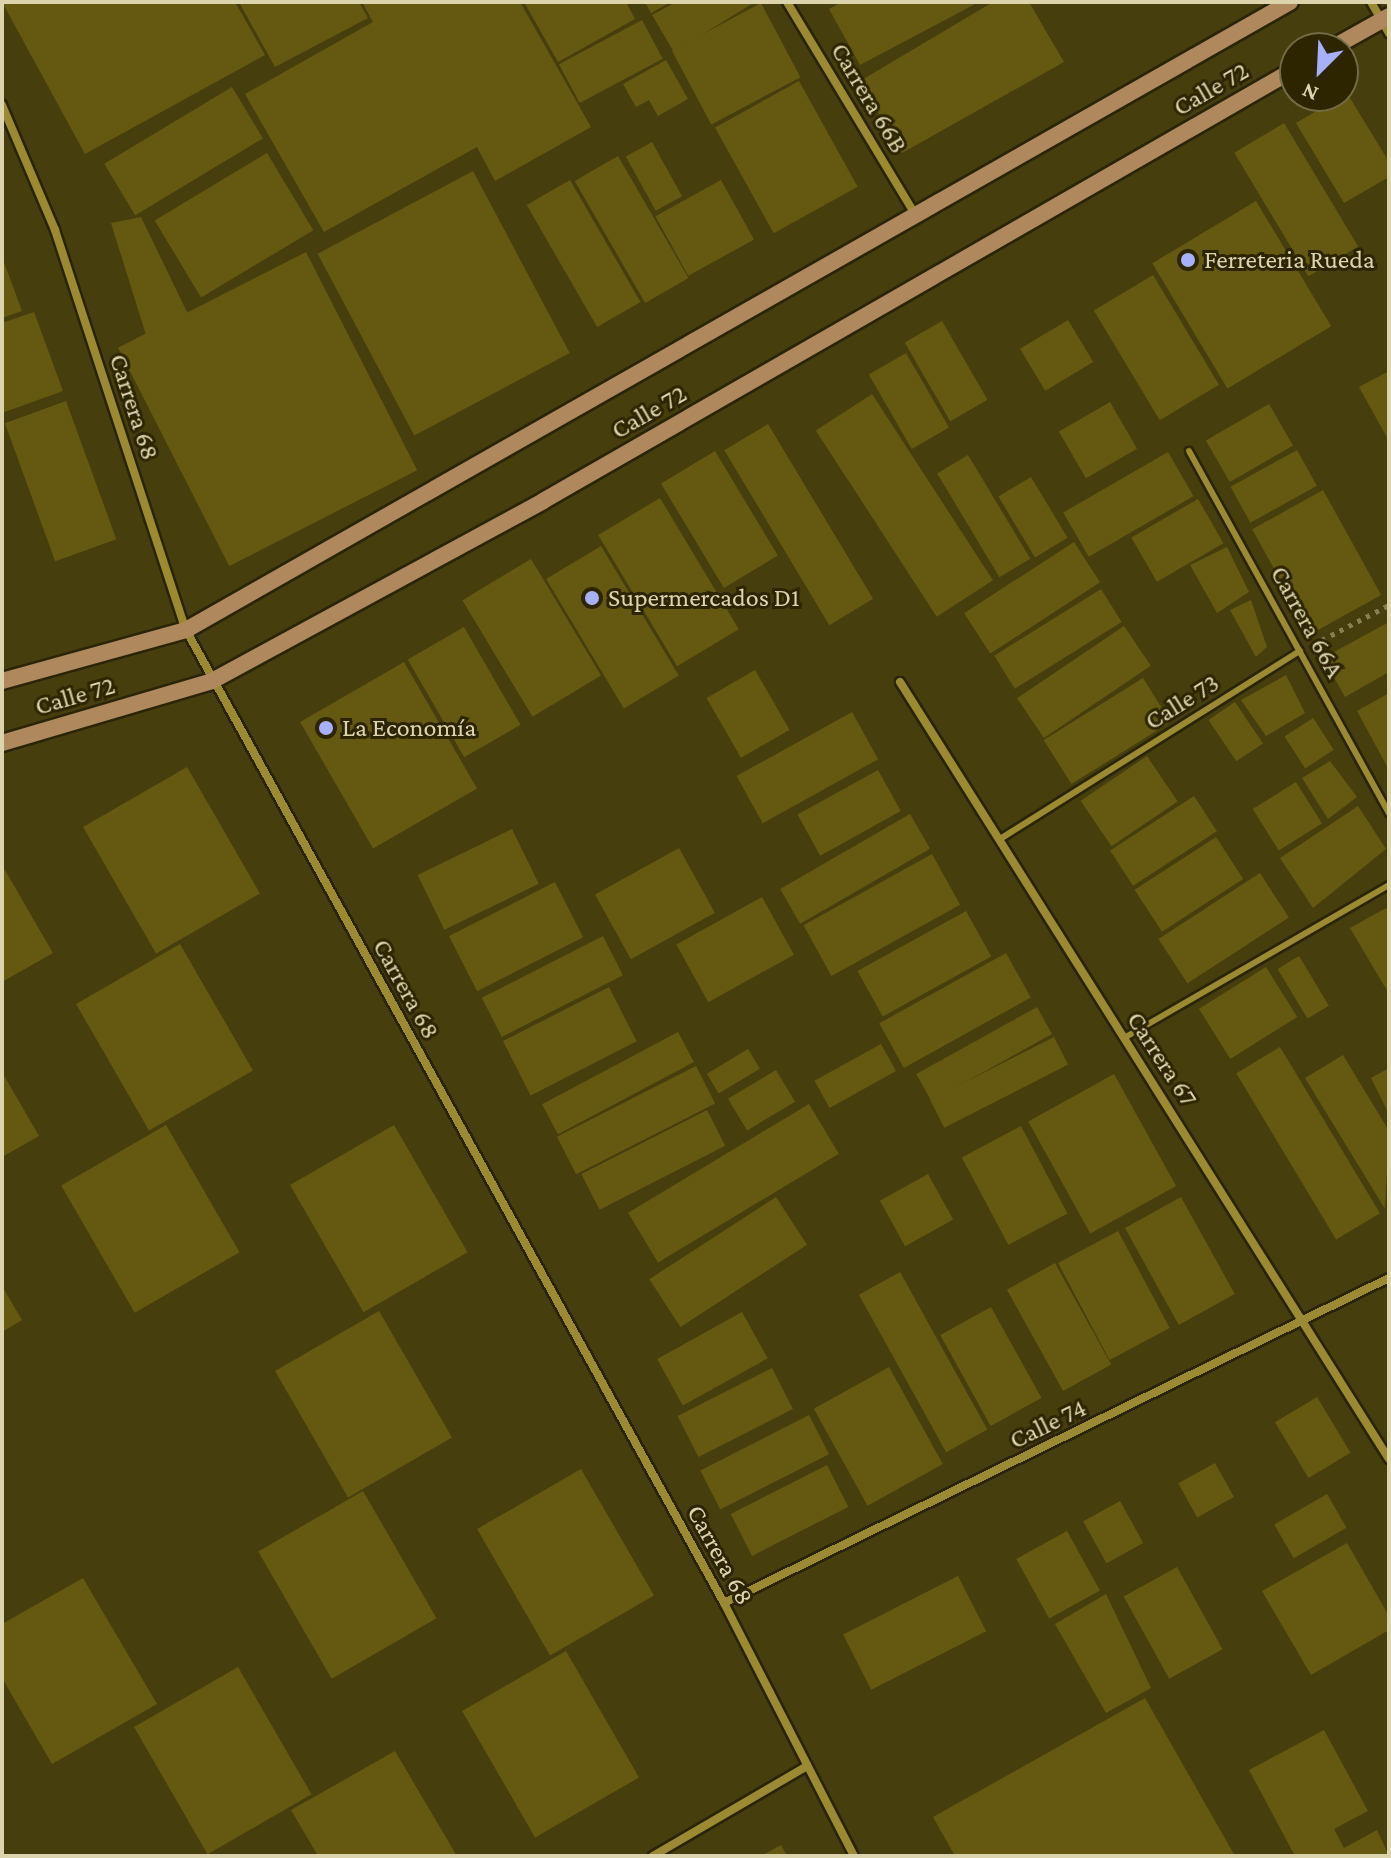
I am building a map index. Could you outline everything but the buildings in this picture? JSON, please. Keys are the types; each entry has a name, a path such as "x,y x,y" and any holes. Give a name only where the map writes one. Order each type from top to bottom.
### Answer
{"main road":[{"name":"Calle 72","path":"2,681 186,630 1290,2"},
{"path":"1359,36 1386,23"},
{"name":"Calle 72","path":"2,743 212,681 543,501 1279,78"}],"street":[{"name":"Carrera 66B","path":"787,2 916,216"},
{"path":"1371,2 1386,23"},
{"name":"Carrera 68","path":"2,105 55,230 186,630 724,1603 854,1856"},
{"name":"Carrera 67","path":"900,682 1124,1038 1307,1320 1389,1459"},
{"name":"Calle 74","path":"724,1603 1389,1278"},
{"path":"653,1856 807,1766"}],"lane":[{"name":"Carrera 66A","path":"1189,451 1389,813"},
{"name":"Calle 73","path":"1000,839 1300,651"},
{"path":"1124,1038 1389,885"}],"path":[{"path":"1300,651 1389,605"}],"place":[{"name":"Ferreteria Rueda","path":"1188,260"},
{"name":"Supermercados D1","path":"592,598"},
{"name":"La Economía","path":"326,728"}]}
